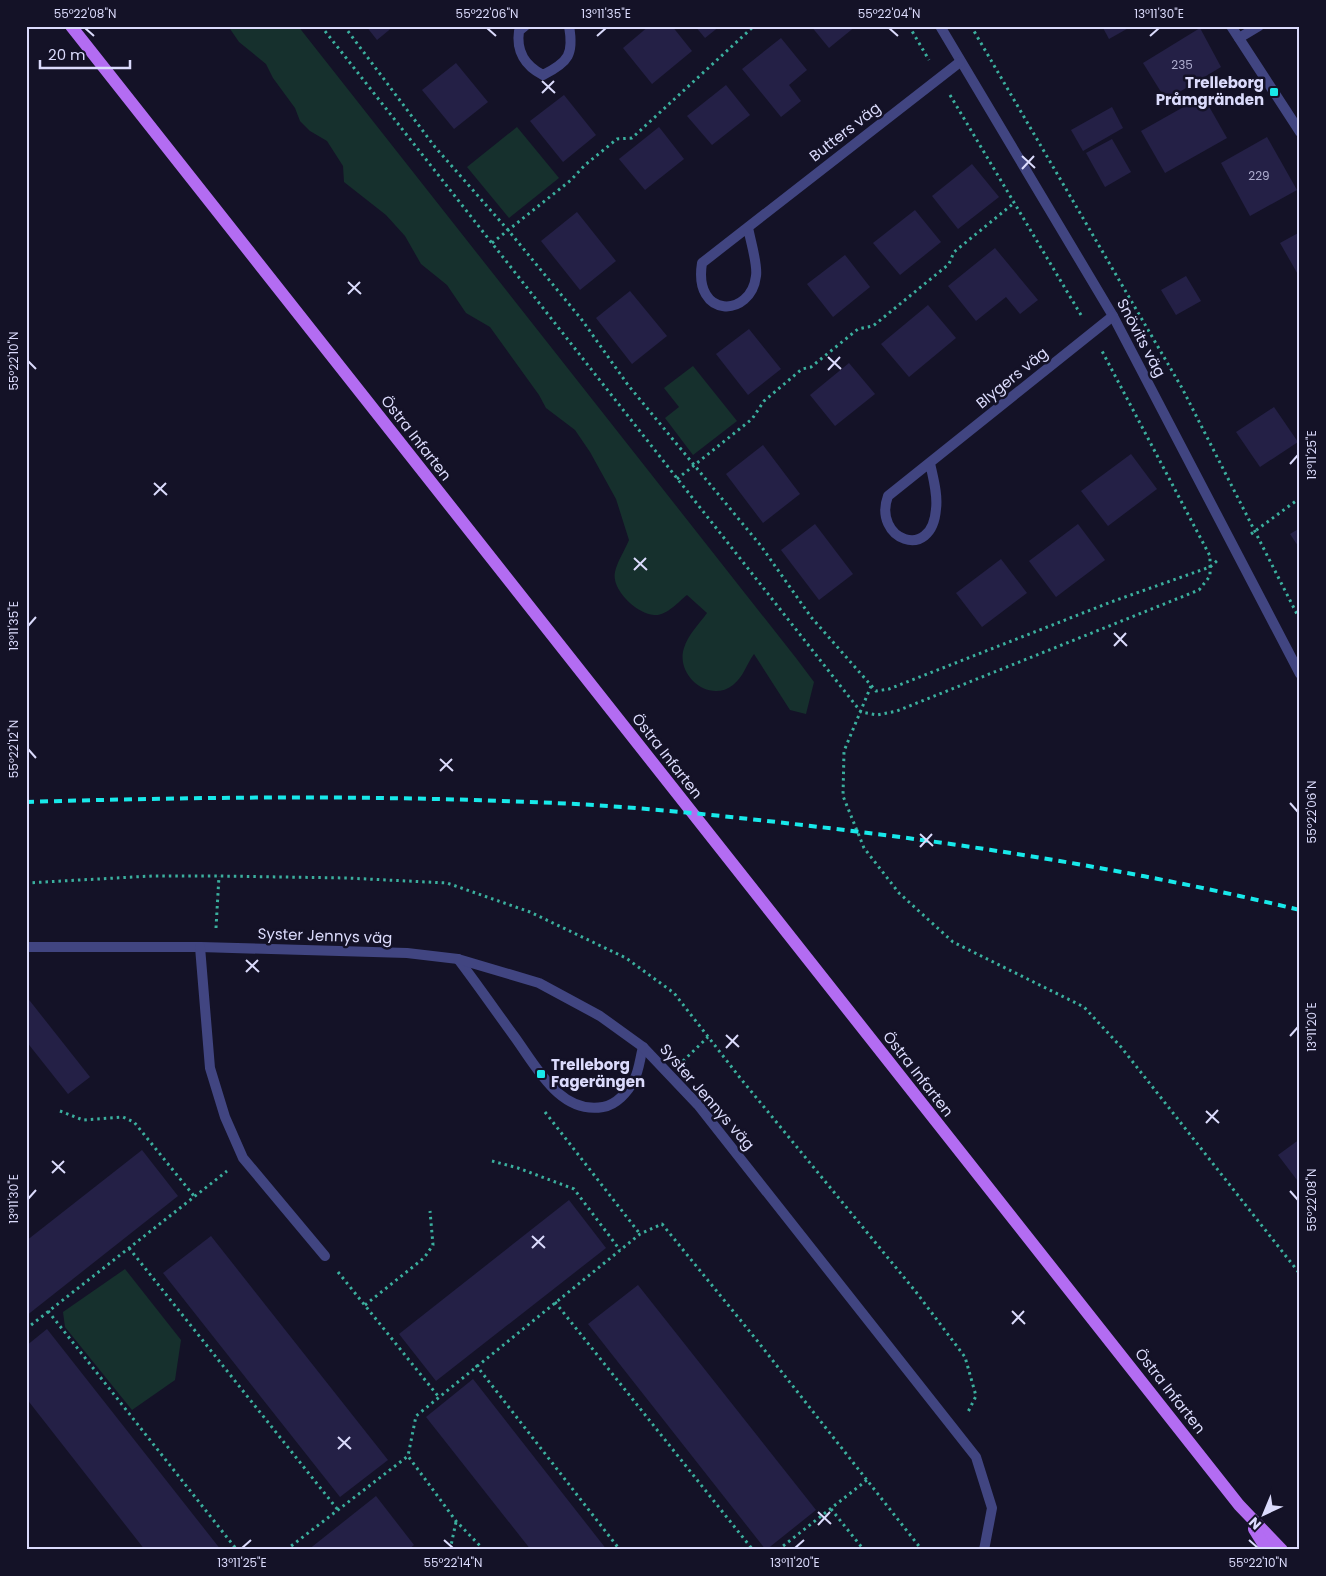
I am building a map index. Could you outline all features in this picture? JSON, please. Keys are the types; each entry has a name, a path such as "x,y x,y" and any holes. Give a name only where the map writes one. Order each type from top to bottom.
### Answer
{"main road":[{"name":"Östra Infarten","path":"71,26 1239,1505 1282,1550"},
{"name":"Östra Infarten","path":"1239,1505 1267,1550"}],"street":[{"path":"525,26 519,31 518,50 534,70 543,74 555,69 568,57 572,48 569,26"},
{"name":"Snövits väg","path":"940,26 1113,316 1300,674"},
{"path":"1231,26 1300,132"},
{"path":"1239,38 1259,26"},
{"name":"Butters väg","path":"748,227 756,276 751,290 742,301 728,308 720,307 712,302 699,279 702,263 748,227 939,78 960,62"},
{"name":"Blygers väg","path":"930,463 936,494 936,509 933,523 928,533 917,541 908,542 900,538 887,521 884,507 888,496 1113,316"},
{"name":"Syster Jennys väg","path":"26,947 215,947 407,953 458,959 539,983 600,1016 644,1048 670,1073 698,1105 976,1457 992,1508 984,1550"},
{"path":"200,947 210,1068 225,1117 243,1158 325,1256"},
{"path":"458,959 541,1074 567,1101 583,1108 596,1109 610,1106 623,1095 634,1081 644,1048"}],"path":[{"path":"321,26 861,712 877,715 897,711 1198,590 1210,576 1210,556 1092,333 909,26"},
{"path":"344,26 435,147 508,230 582,320 628,385 761,546 811,617 876,691 889,689 1111,602 1210,567"},
{"path":"492,243 571,180 585,165 617,140 632,138 754,26"},
{"path":"677,478 752,419 764,401 802,368 811,367 858,329 873,326 949,264 954,252 1014,203"},
{"path":"1254,532 1300,498"},
{"path":"871,686 844,751 842,796 864,848 899,893 954,942 1084,1007 1121,1047 1300,1274"},
{"path":"26,883 152,876 347,878 447,883 530,912 626,958 674,993 916,1292 965,1357 976,1396 958,1433"},
{"path":"215,947 219,876"},
{"path":"670,1073 708,1037"},
{"path":"540,1104 640,1234"},
{"path":"60,1111 84,1120 123,1117 134,1122 194,1196"},
{"path":"26,1329 243,1158"},
{"path":"492,1160 574,1189 620,1250"},
{"path":"364,1305 424,1258 434,1245 430,1210"},
{"path":"286,1550 408,1456 416,1416 438,1396 640,1234 662,1224 922,1550"},
{"path":"129,1248 338,1510"},
{"path":"325,1256 438,1396"},
{"path":"555,1302 753,1550"},
{"path":"48,1311 237,1550"},
{"path":"476,1365 620,1550"},
{"path":"408,1456 456,1522 484,1550"},
{"path":"778,1550 867,1480"},
{"path":"831,1509 864,1550"},
{"path":"450,1550 456,1522"}],"green space":[{"path":"228,26 298,26 814,682 806,714 790,710 754,654 740,678 724,690 714,691 705,689 689,677 684,668 684,648 691,634 707,613 687,595 672,608 659,615 647,614 633,606 621,593 615,579 615,572 629,540 616,499 590,452 575,430 546,408 539,395 490,327 466,313 447,285 421,264 405,236 386,215 344,182 343,166 327,141 310,131 300,121 295,108 273,78 266,64 239,42"},
{"path":"517,127 559,178 509,218 467,167"},
{"path":"693,366 737,421 693,455 665,418 679,407 664,388"},
{"path":"125,1269 181,1340 175,1380 132,1410 65,1327 63,1312"}],"building":[{"path":"366,26 394,26 377,40"},
{"path":"649,26 672,26 692,51 652,84 623,48"},
{"path":"695,26 720,26 705,38"},
{"path":"811,26 856,26 829,48"},
{"path":"1102,26 1132,26 1109,39"},
{"path":"1200,28 1221,67 1166,100 1143,63"},
{"path":"781,38 807,70 789,85 801,101 781,117 742,69"},
{"path":"456,63 488,102 454,129 422,90"},
{"path":"726,85 750,115 712,145 687,116"},
{"path":"564,95 596,135 563,162 530,121"},
{"path":"1203,96 1227,138 1165,173 1141,131"},
{"path":"1112,107 1123,128 1083,151 1071,130"},
{"path":"659,127 684,159 645,190 619,159"},
{"path":"1267,137 1297,190 1250,216 1221,163"},
{"path":"1112,139 1131,172 1105,187 1086,153"},
{"path":"972,164 999,197 958,229 932,196"},
{"path":"915,210 941,242 900,275 873,243"},
{"path":"577,212 616,261 580,290 541,241"},
{"path":"1300,232 1300,278 1280,243"},
{"path":"995,248 1038,300 1020,314 1006,297 976,321 948,286"},
{"path":"845,255 870,287 833,317 807,284"},
{"path":"1186,276 1201,301 1176,315 1161,290"},
{"path":"630,291 667,336 632,364 596,318"},
{"path":"928,305 956,338 909,377 881,344"},
{"path":"749,329 781,369 748,395 716,354"},
{"path":"849,363 875,394 835,426 810,395"},
{"path":"1274,407 1298,442 1260,467 1236,432"},
{"path":"763,445 800,494 763,523 726,474"},
{"path":"1131,454 1157,489 1108,526 1081,491"},
{"path":"815,524 853,574 819,600 781,550"},
{"path":"1078,524 1105,560 1056,597 1029,561"},
{"path":"1300,528 1300,549 1290,534"},
{"path":"1001,559 1027,593 982,627 956,593"},
{"path":"26,996 90,1077 68,1094 26,1041"},
{"path":"1300,1139 1300,1184 1278,1155"},
{"path":"142,1150 178,1196 26,1316 26,1241"},
{"path":"569,1200 606,1248 436,1381 399,1334"},
{"path":"211,1236 388,1460 340,1497 163,1273"},
{"path":"638,1285 816,1510 766,1550 588,1324"},
{"path":"47,1329 221,1550 145,1550 26,1398 26,1346"},
{"path":"473,1379 607,1550 531,1550 426,1417"},
{"path":"376,1496 414,1545 408,1550 308,1550"}],"railway":[{"path":"26,802 215,798 340,798 564,803 635,808 811,826 1057,860 1179,883 1300,910"}],"place":[{"name":"Trelleborg Pråmgränden","path":"1274,92"},
{"name":"Trelleborg Fagerängen","path":"541,1074"}]}
